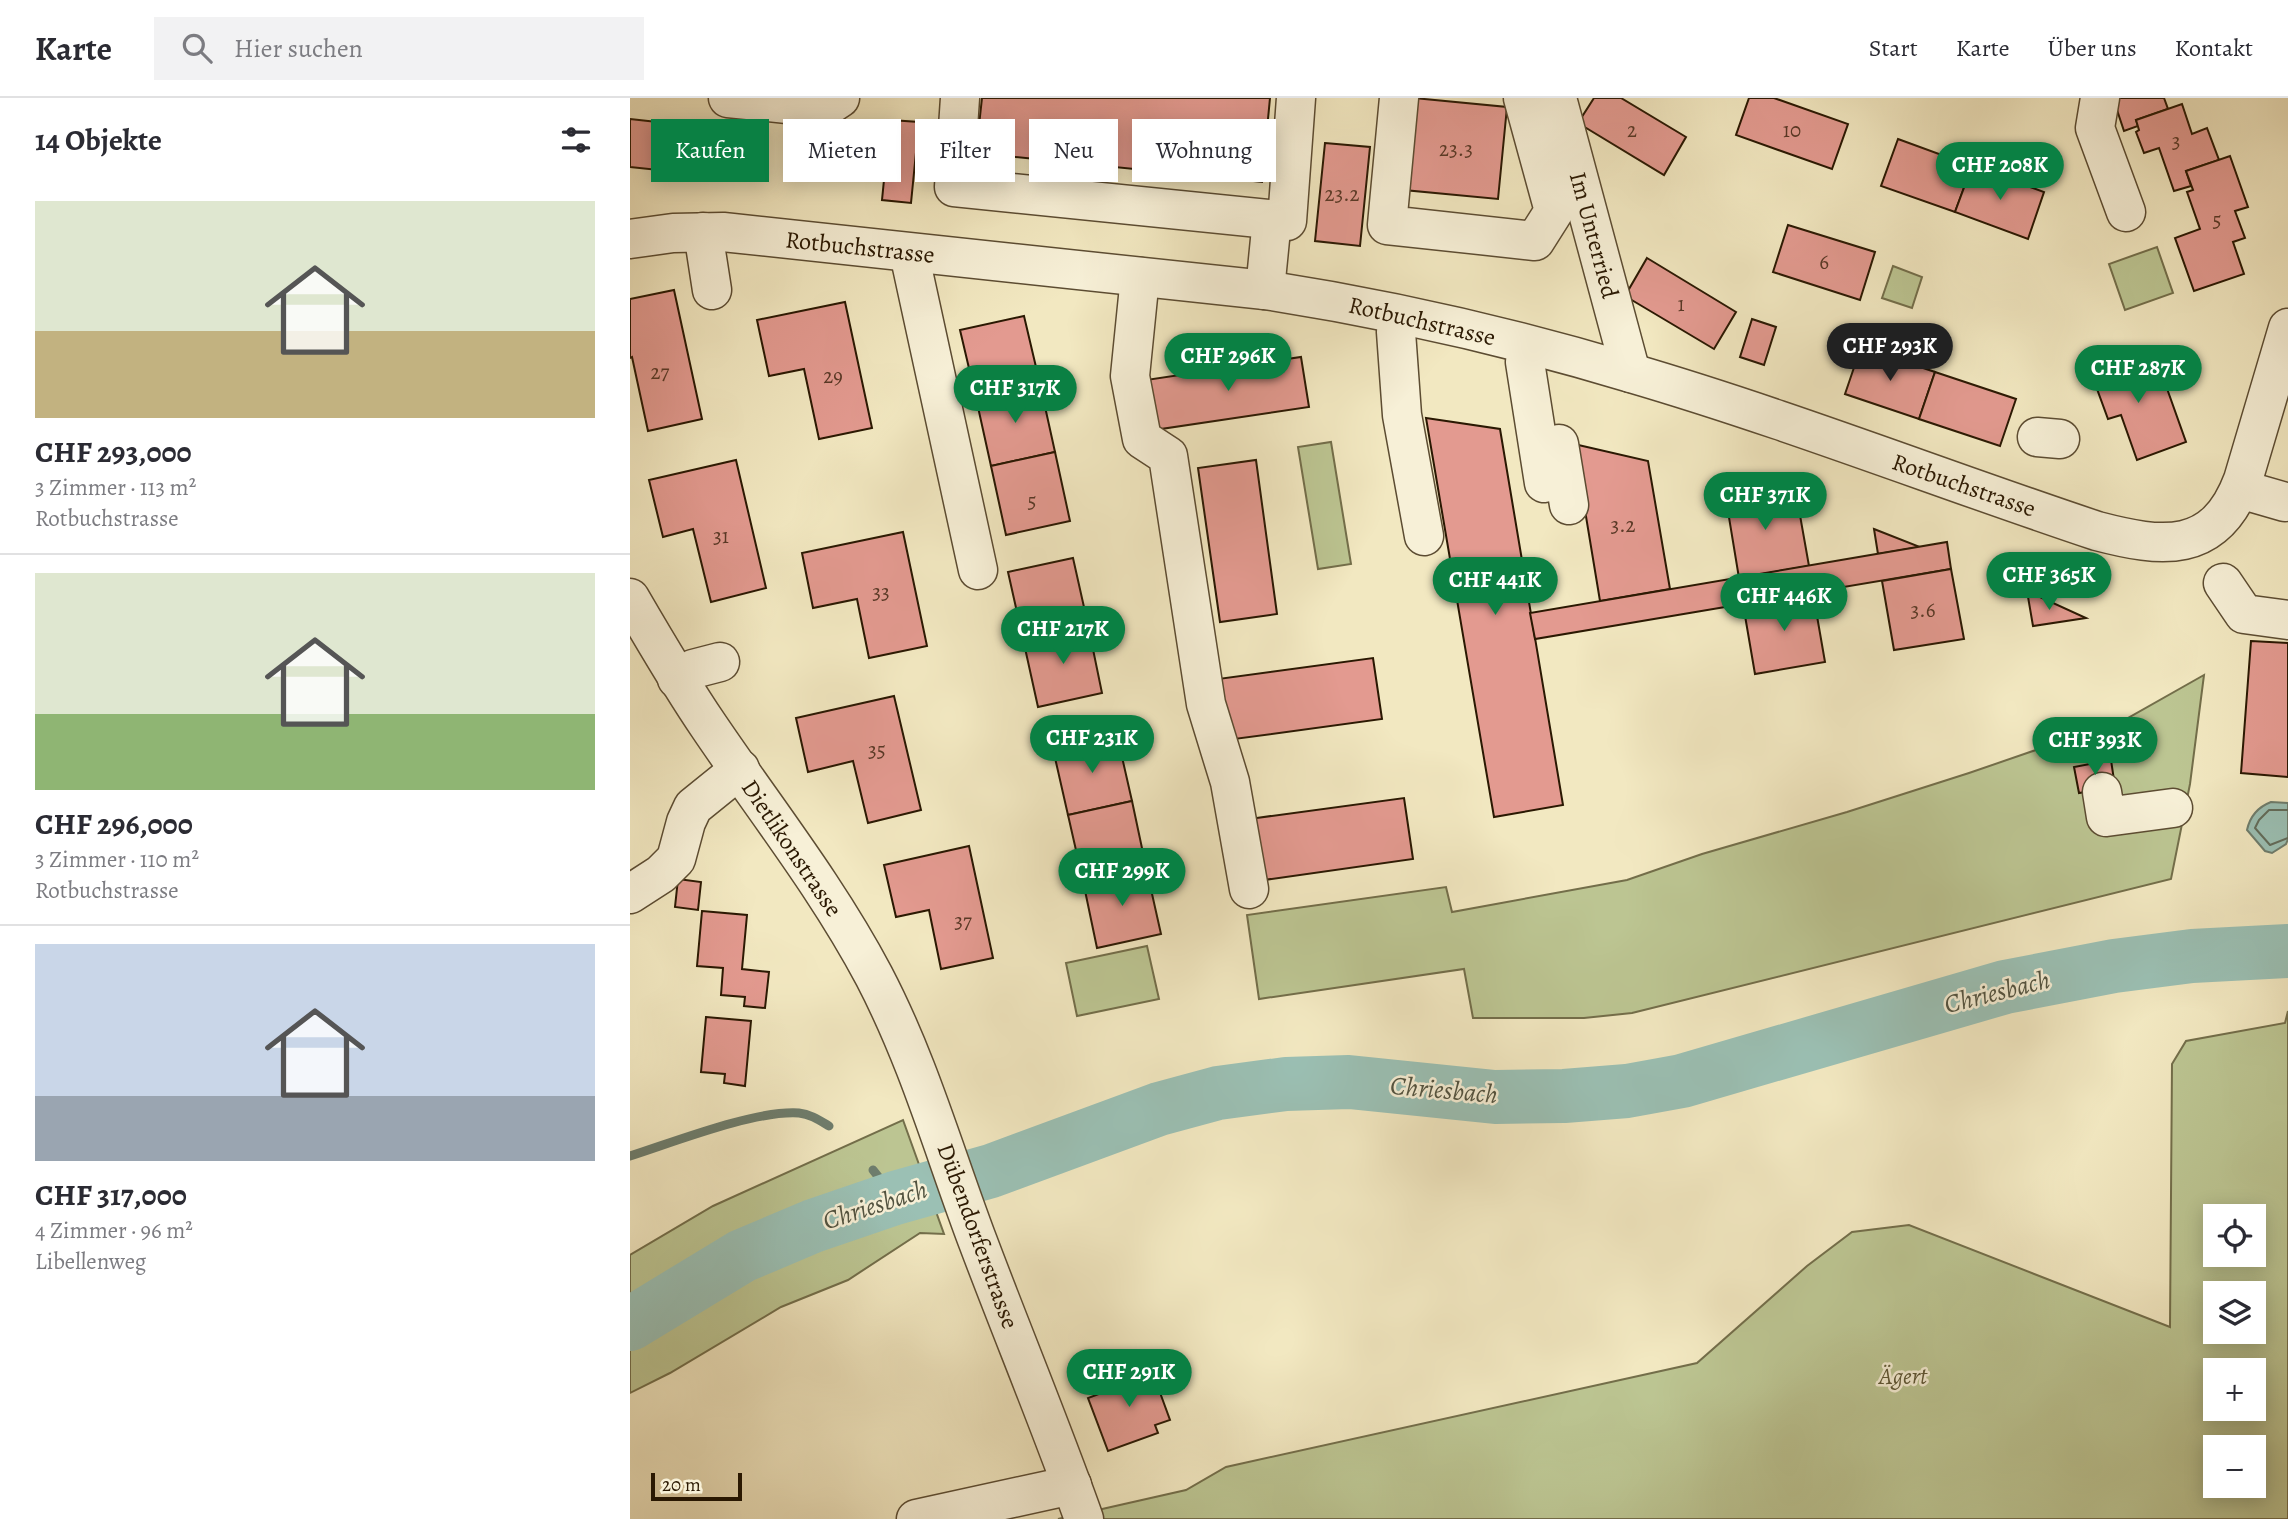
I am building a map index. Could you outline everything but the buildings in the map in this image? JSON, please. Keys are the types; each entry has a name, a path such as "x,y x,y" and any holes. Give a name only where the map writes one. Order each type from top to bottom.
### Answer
{"street":[{"path":"728,98 825,108 841,98"},
{"path":"960,98 954,187 1287,221 1296,98"},
{"path":"1399,98 1387,225 1535,241 1554,211 1523,98"},
{"name":"Im Unterried","path":"1557,98 1631,373"},
{"path":"2099,98 2095,128 2126,212"},
{"path":"1265,290 1272,219"},
{"path":"703,232 712,290"},
{"name":"Rotbuchstrasse","path":"630,239 703,232 1265,290 1325,299 1631,373 2096,531 2133,541 2186,541 2205,532 2221,519 2240,489"},
{"path":"909,253 978,570"},
{"path":"1140,277 1130,376 1132,388 1142,439 1168,456 1206,704 1230,782 1250,889"},
{"path":"1398,315 1396,332 1402,415 1424,536"},
{"path":"2285,502 2240,489 2288,328"},
{"path":"1528,346 1525,362 1528,387 1546,494"},
{"path":"2223,583 2244,614 2288,620"},
{"name":"Dietlikonstrasse","path":"630,598 677,679 800,854 872,972 912,1053 934,1118"},
{"path":"677,679 693,670 720,662"},
{"path":"630,894 661,874 676,859 685,821 693,807 740,769"},
{"path":"2102,792 2106,817 2173,807"},
{"name":"Dübendorferstrasse","path":"934,1118 1078,1502"},
{"path":"916,1519 1078,1502"}],"green space":[{"path":"2157,247 2173,293 2125,310 2109,264"},
{"path":"1893,266 1922,277 1912,308 1882,298"},
{"path":"1331,442 1351,564 1318,569 1298,447"},
{"path":"2204,675 2190,784 2171,879 1632,1013 1584,1018 1473,1018 1464,969 1259,999 1247,915 1446,887 1452,912 1627,880 1702,854 1969,773 2126,719"},
{"path":"1147,946 1159,999 1077,1016 1066,963"},
{"name":"Ägert","path":"2288,1011 2288,1519 1058,1519 1186,1490 1226,1467 1697,1363 1807,1266 1852,1232 1909,1225 2170,1327 2172,1064 2186,1041 2285,1023"},
{"path":"903,1120 944,1234 920,1233 848,1280 781,1307 670,1373 630,1393 630,1255 713,1206"}],"water":[{"path":"2271,802 2288,803 2288,839 2286,844 2272,853 2265,851 2247,830 2255,813"}],"waterway":[{"name":"Chriesbach","path":"630,1324 742,1256 813,1226 895,1198 991,1171 1159,1109 1218,1093 1286,1084 1349,1082 1495,1097 1564,1096 1627,1091 1682,1081 2005,987 2114,966 2192,956 2288,951"},
{"path":"630,1156 760,1116 799,1113 829,1126"},
{"path":"873,1170 895,1198"}]}
